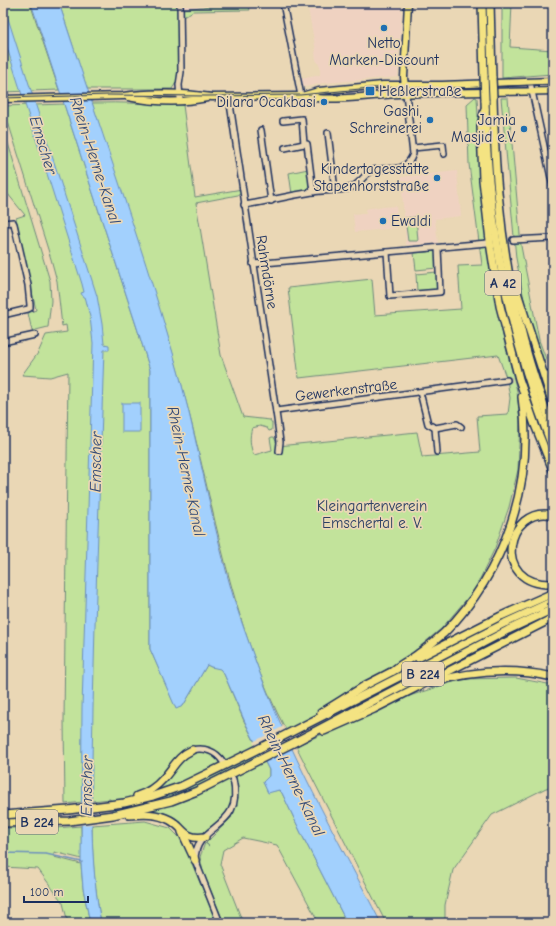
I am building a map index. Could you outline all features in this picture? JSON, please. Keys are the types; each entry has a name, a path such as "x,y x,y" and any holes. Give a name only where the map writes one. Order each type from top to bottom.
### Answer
{"highway":[{"name":"A 42","path":"482,3 489,181 495,235 503,283 522,359 531,390 553,449"},
{"name":"A 42","path":"490,3 496,167 502,228 513,294 527,354 553,429"},
{"path":"491,25 494,12 494,3"},
{"path":"485,109 481,126 483,180 491,249 505,327 535,426 553,470"},
{"path":"502,228 509,252 518,295 553,404"},
{"path":"393,671 398,666 418,654 456,621 484,583 506,540 524,467 526,430 520,379"},
{"path":"548,389 553,399"},
{"path":"553,515 540,514 531,517 523,523 516,530 512,538 510,548 514,566 520,574 536,583 553,584"},
{"path":"298,729 335,703 393,671 501,616 553,593"},
{"name":"B 224","path":"3,815 68,810 136,801 175,789 298,729 505,623 553,601"},
{"name":"B 224","path":"3,823 69,821 113,815 184,796 209,786 294,743 508,630 553,609"},
{"path":"294,743 352,719 553,618"},
{"path":"414,689 452,678 482,673 519,673 553,677"},
{"path":"100,806 133,798 152,790 164,779 184,753 192,750"},
{"path":"113,815 156,815 170,820 192,837 204,837"},
{"path":"180,828 195,860"}],"main road":[{"path":"406,94 405,84 408,3"},
{"path":"301,96 330,89 373,85 442,85 553,80"},
{"path":"3,99 101,96 123,96 141,99 199,95 212,97 301,96 315,99 406,94 553,91"}],"street":[{"path":"180,3 180,97"},
{"path":"283,3 301,96"},
{"path":"530,82 553,187"},
{"path":"244,205 353,186 373,170 396,169 404,166 411,159 413,148 406,94"},
{"name":"Rahmdörne","path":"229,97 276,411 280,442 279,451"},
{"path":"283,121 302,119 304,144 307,144 313,192"},
{"path":"261,130 271,201"},
{"path":"328,133 335,190"},
{"path":"285,148 304,144"},
{"path":"413,148 443,145 444,154"},
{"path":"3,223 10,221 14,224 28,285 30,308 3,315"},
{"path":"513,240 553,238"},
{"path":"253,264 487,243"},
{"path":"387,252 390,296 440,292 438,248"},
{"path":"3,342 35,335"},
{"name":"Gewerkenstraße","path":"276,411 507,380"},
{"name":"Gewerkenstraße","path":"420,392 428,424 435,428 437,452"},
{"path":"435,428 457,424 461,427"},
{"path":"192,750 201,749 210,751 218,755 223,762"},
{"path":"220,923 195,860 197,848 204,837 232,810 235,794 232,779"}],"shaded area":[{"path":"181,3 213,3 213,6 181,9"},
{"path":"307,3 402,3 400,41 382,41 382,51 399,51 398,77 303,86 301,79 320,75 320,66 316,60 316,51"},
{"path":"457,171 461,216 435,219 438,243 406,245 401,177"},
{"path":"396,206 398,228 355,232 353,214 366,213 366,209 370,208"}],"green space":[{"path":"3,3 30,3 59,90 3,92"},
{"path":"59,3 180,3 180,72 172,89 87,89"},
{"path":"213,3 248,3 250,10 193,11 185,16 181,16 181,9 212,6"},
{"path":"502,3 512,3 510,47 553,50 552,74 502,78"},
{"name":"Kleingartenverein Emschertal e. V.","path":"475,97 477,98 484,224 503,336 517,391 520,421 518,470 509,507 495,548 475,589 442,628 411,654 381,673 344,693 316,716 287,732 268,692 238,609 175,362 161,314 92,103 183,105 195,197 242,189 243,194 196,203 221,355 243,417 270,420 272,423 272,430 269,431 267,428 260,426 252,428 250,442 254,455 272,450 270,438 272,437 274,437 278,446 417,432 422,457 480,452 477,416 508,414 510,398 507,380 498,355 299,378 288,288 372,279 375,315 461,309 458,266 482,265 469,164 467,104"},
{"path":"501,98 508,98 521,246 539,340 546,359 543,363 525,305 516,258"},
{"path":"64,104 150,370 150,649 176,708 183,706 207,665 220,668 244,721 269,770 269,776 263,782 268,792 279,790 282,793 347,923 319,923 277,845 243,838 223,850 220,864 243,923 224,923 203,872 200,857 205,843 209,846 206,843 232,817 219,822 202,835 191,832 165,813 148,811 113,814 110,799 65,804 64,721 68,372 50,377 22,375 38,353 46,335 67,332 66,325 62,326 57,281 51,259 3,106"},
{"path":"3,131 50,281 51,301 48,327 32,331 28,313 36,310 16,218 25,215 3,188"},
{"path":"308,169 311,191 292,194 289,173"},
{"path":"416,217 418,241 408,241 405,218"},
{"path":"436,251 437,268 416,270 414,253"},
{"path":"437,272 438,289 417,291 416,274"},
{"path":"516,678 553,685 553,787 546,788 492,815 453,870 445,905 445,923 386,923 296,746 397,700 462,679"},
{"path":"145,821 170,828 182,840 217,923 101,923 94,874 92,825"},
{"path":"81,826 82,859 54,852 54,857 81,864 83,888 90,923 68,923 63,903 38,869 3,867 3,828 55,828"}],"water":[{"name":"Emscher","path":"3,3 97,296 104,344 109,345 109,350 104,350 92,762 92,843 101,923 90,923 83,888 81,864 82,707 93,343 90,317 86,300 81,293 84,292 82,284 3,35"},
{"name":"Rhein-Herne-Kanal","path":"31,3 59,3 160,309 181,381 231,588 254,657 281,726 313,792 381,923 347,923 282,793 279,790 268,793 263,782 269,776 269,770 245,722 224,674 220,669 207,665 183,706 176,709 150,649 150,370"},
{"path":"122,403 140,403 140,432 122,432"}],"pier":[{"path":"284,726 293,746 263,761 253,742"},
{"path":"93,801 94,824 79,825 79,803"}],"waterway":[{"path":"3,853 46,854 82,862"}],"tunnel":[{"path":"507,380 546,375"}],"tram line":[{"path":"3,98 109,95 300,95 370,88 405,87 438,89 553,84"}],"place":[{"name":"Netto Marken-Discount","path":"384,28"},
{"name":"Heßlerstraße","path":"370,91"},
{"name":"Dilara Ocakbasi","path":"324,102"},
{"name":"Gashi, Schreinerei","path":"430,120"},
{"name":"Jamia Masjid e.V.","path":"524,129"},
{"name":"Kindertagesstätte Stapenhorststraße","path":"437,178"},
{"name":"Ewaldi","path":"383,221"}]}
